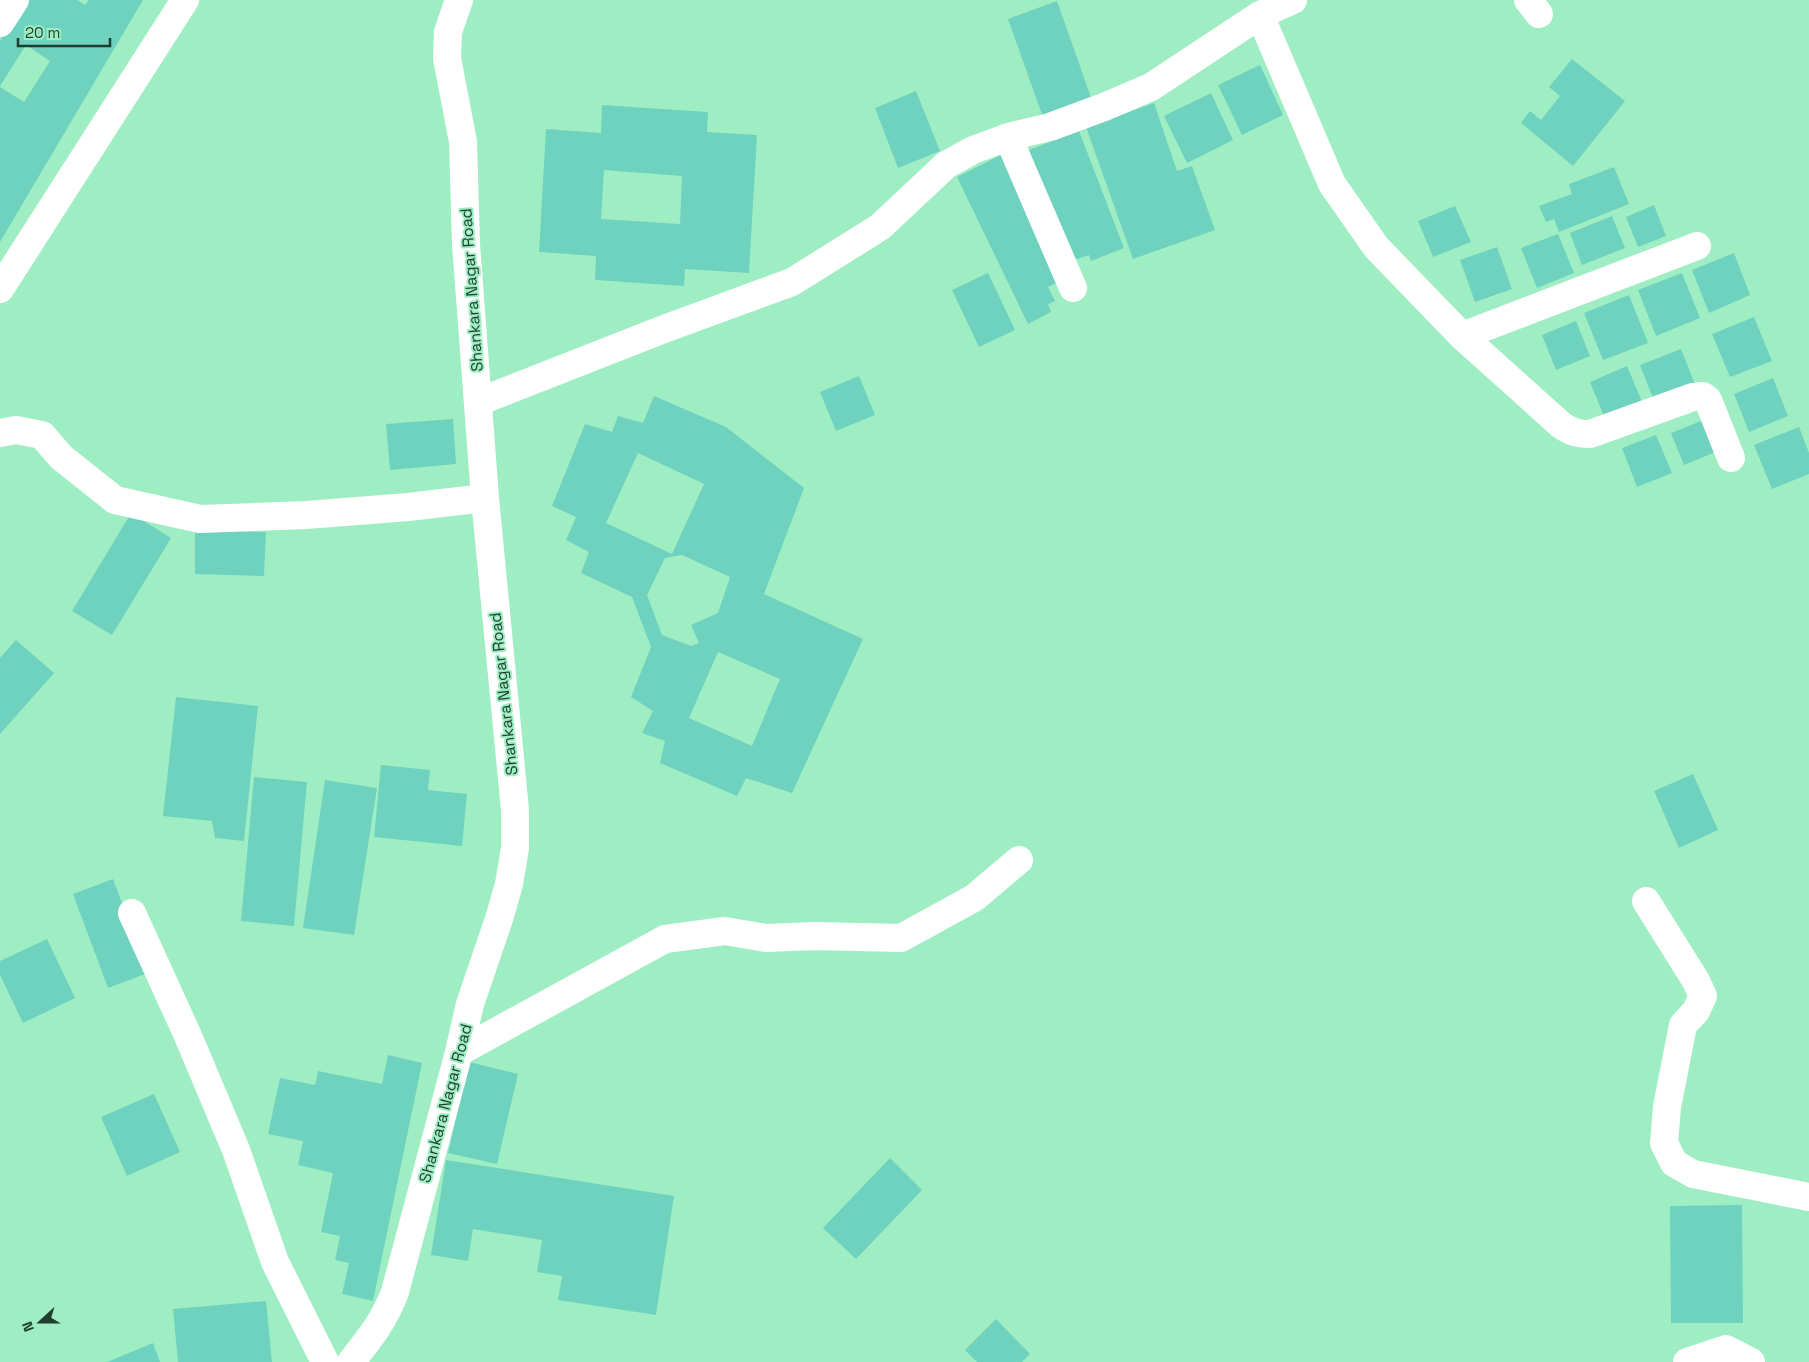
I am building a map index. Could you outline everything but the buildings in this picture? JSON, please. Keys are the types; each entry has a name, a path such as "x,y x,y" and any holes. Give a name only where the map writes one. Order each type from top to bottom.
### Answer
{"street":[{"path":"0,23 15,0"},
{"path":"0,289 185,0"},
{"name":"Shankara Nagar Road","path":"351,1362 383,1318 395,1292 470,1004 502,910 509,884 515,848 516,810 484,498 466,244 463,142 447,58 448,32 459,0"},
{"path":"478,402 792,282 880,227 946,166 973,150 1008,137 1050,127 1151,87 1260,15 1293,0"},
{"path":"1260,15 1332,184 1376,247 1462,336 1561,425 1570,431 1580,434 1590,434 1693,397 1703,396 1708,400 1731,458"},
{"path":"1008,137 1073,288"},
{"path":"1462,336 1697,246"},
{"path":"0,433 16,430 42,435 61,457 115,500 200,519 306,515 408,507 484,498"},
{"path":"459,1052 665,939 725,931 766,938 816,936 900,938 974,898 1018,860"},
{"path":"1646,901 1696,981 1702,996 1696,1011 1683,1025 1667,1107 1664,1143 1674,1163 1693,1174 1809,1197"},
{"path":"132,913 188,1036 233,1142 275,1262 325,1362"},
{"path":"1687,1362 1726,1348 1751,1362"}]}
